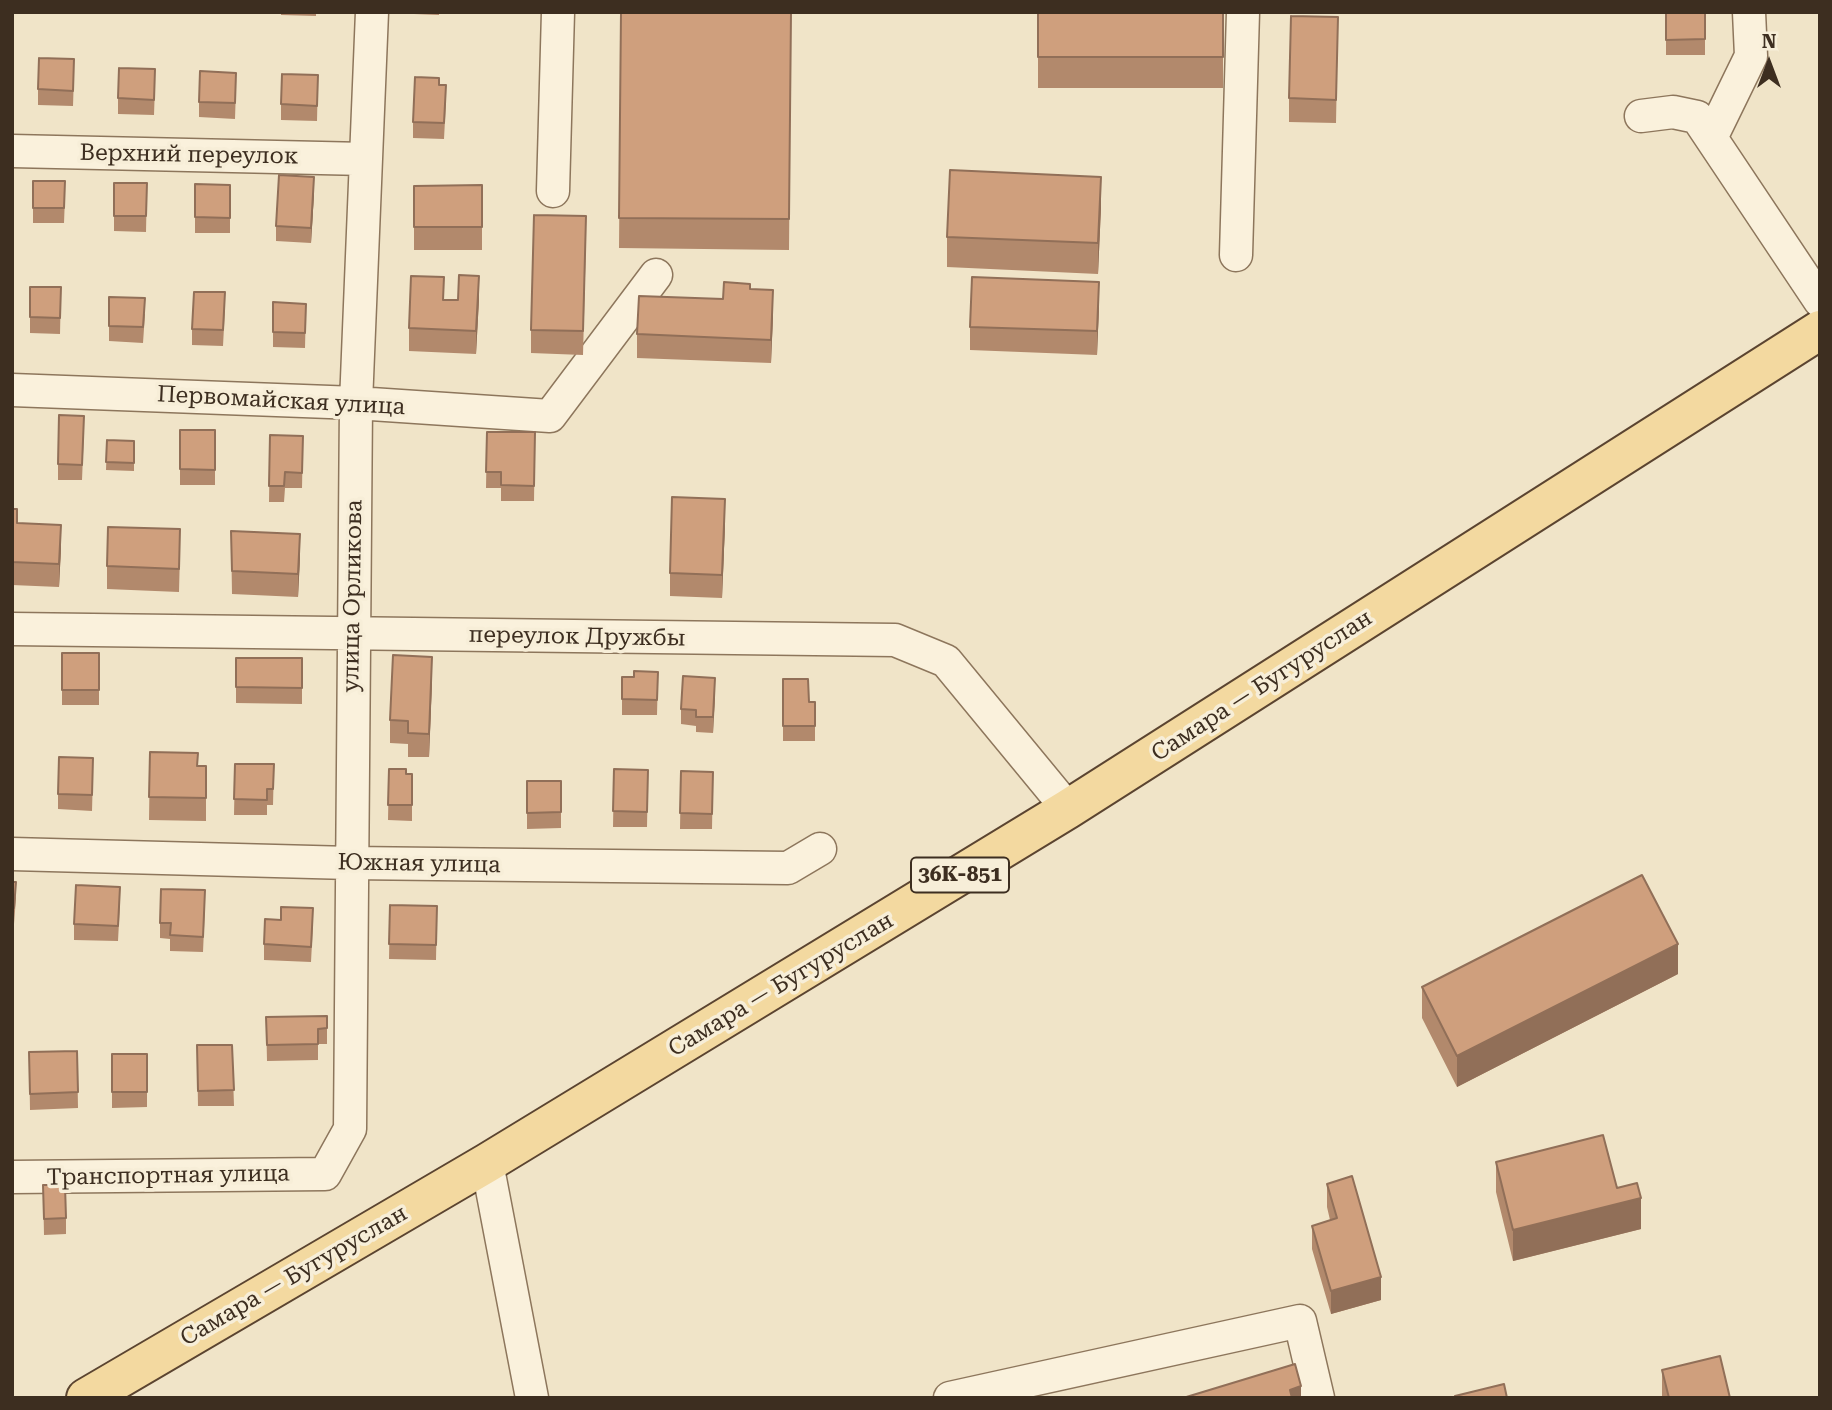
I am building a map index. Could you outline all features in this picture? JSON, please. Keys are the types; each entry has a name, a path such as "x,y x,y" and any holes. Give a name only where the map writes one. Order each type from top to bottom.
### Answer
{"main road":[{"name":"Самара — Бугуруслан","path":"86,1398 487,1163 1068,810 1820,330"}],"street":[{"name":"улица Орликова","path":"325,1174 350,1129 351,635 356,404 372,12"},
{"path":"553,191 558,12"},
{"path":"1236,255 1243,12"},
{"path":"1711,138 1751,57 1749,12"},
{"path":"1641,116 1673,112 1697,117 1820,302"},
{"name":"Верхний переулок","path":"12,151 365,159"},
{"name":"Первомайская улица","path":"12,390 356,404 550,416 656,275"},
{"name":"переулок Дружбы","path":"12,629 895,640 946,661 1068,810"},
{"name":"Южная улица","path":"12,854 350,863 788,868 820,849"},
{"path":"487,1163 532,1398"},
{"name":"Транспортная улица","path":"12,1177 325,1174"},
{"path":"950,1398 1300,1321 1318,1398"}],"building":[{"path":"621,12 791,12 789,219 619,218"},
{"path":"1038,12 1223,12 1223,57 1038,57"},
{"path":"1666,12 1705,12 1705,39 1666,40"},
{"path":"1291,16 1338,17 1336,100 1289,98"},
{"path":"39,58 74,59 73,91 38,89"},
{"path":"119,68 155,69 154,100 118,98"},
{"path":"200,71 236,73 235,103 199,102"},
{"path":"282,74 318,75 317,106 281,104"},
{"path":"415,77 439,78 439,85 446,85 444,123 413,122"},
{"path":"950,170 1101,177 1098,243 947,237"},
{"path":"279,175 314,177 311,228 276,226"},
{"path":"33,181 65,181 64,208 33,208"},
{"path":"114,183 147,183 146,216 114,216"},
{"path":"195,184 230,185 230,218 195,217"},
{"path":"482,185 482,227 414,227 414,186"},
{"path":"534,215 586,216 583,331 531,330"},
{"path":"459,275 479,276 476,331 409,328 411,276 444,277 443,300 458,300"},
{"path":"972,277 1099,282 1097,331 970,327"},
{"path":"724,282 750,284 750,289 773,290 771,340 637,334 639,296 723,299"},
{"path":"30,287 61,287 60,318 30,317"},
{"path":"194,292 225,292 223,330 192,329"},
{"path":"109,297 145,298 143,327 109,326"},
{"path":"273,302 306,304 305,333 273,332"},
{"path":"59,415 84,416 82,465 58,464"},
{"path":"180,430 215,430 215,470 180,469"},
{"path":"487,432 535,432 534,486 501,485 501,472 486,472"},
{"path":"270,435 303,436 302,473 285,472 284,486 269,486"},
{"path":"107,440 134,441 134,463 106,462"},
{"path":"672,497 725,499 722,575 670,573"},
{"path":"12,509 17,509 17,523 61,525 59,564 12,562"},
{"path":"108,527 180,529 179,569 107,566"},
{"path":"231,531 300,534 298,574 232,571"},
{"path":"62,653 99,653 99,690 62,690"},
{"path":"393,655 432,657 429,734 408,733 408,721 390,720"},
{"path":"236,658 302,658 302,688 236,687"},
{"path":"634,671 658,672 657,700 622,699 622,677 634,677"},
{"path":"683,676 715,678 713,717 696,717 696,710 681,709"},
{"path":"783,679 808,679 809,702 815,702 815,726 783,726"},
{"path":"150,752 198,753 197,766 206,766 206,798 149,797"},
{"path":"59,757 93,758 92,795 58,794"},
{"path":"235,764 274,764 273,789 267,789 267,800 234,799"},
{"path":"389,769 406,769 406,774 412,774 412,805 388,805"},
{"path":"614,769 648,770 647,812 613,811"},
{"path":"681,771 713,772 712,814 680,813"},
{"path":"527,781 561,781 561,812 527,813"},
{"path":"1642,875 1678,944 1457,1056 1422,987"},
{"path":"12,882 16,882 14,908 12,908"},
{"path":"76,885 120,887 118,926 74,924"},
{"path":"161,889 205,890 203,937 170,935 171,923 160,923"},
{"path":"390,905 437,906 436,945 389,944"},
{"path":"281,907 313,908 311,947 264,944 265,919 281,920"},
{"path":"327,1016 327,1028 318,1029 318,1044 267,1045 266,1017"},
{"path":"197,1045 232,1045 234,1090 198,1091"},
{"path":"77,1051 78,1092 30,1094 29,1052"},
{"path":"112,1054 147,1054 147,1092 112,1092"},
{"path":"1603,1135 1617,1188 1637,1183 1641,1198 1513,1230 1496,1162"},
{"path":"1352,1176 1381,1277 1331,1291 1312,1226 1337,1218 1327,1184"},
{"path":"43,1185 65,1185 66,1218 44,1219"},
{"path":"1720,1356 1730,1398 1669,1398 1662,1370"},
{"path":"1295,1364 1301,1386 1290,1390 1292,1398 1183,1398"},
{"path":"1504,1384 1507,1398 1455,1398 1455,1396"}]}
